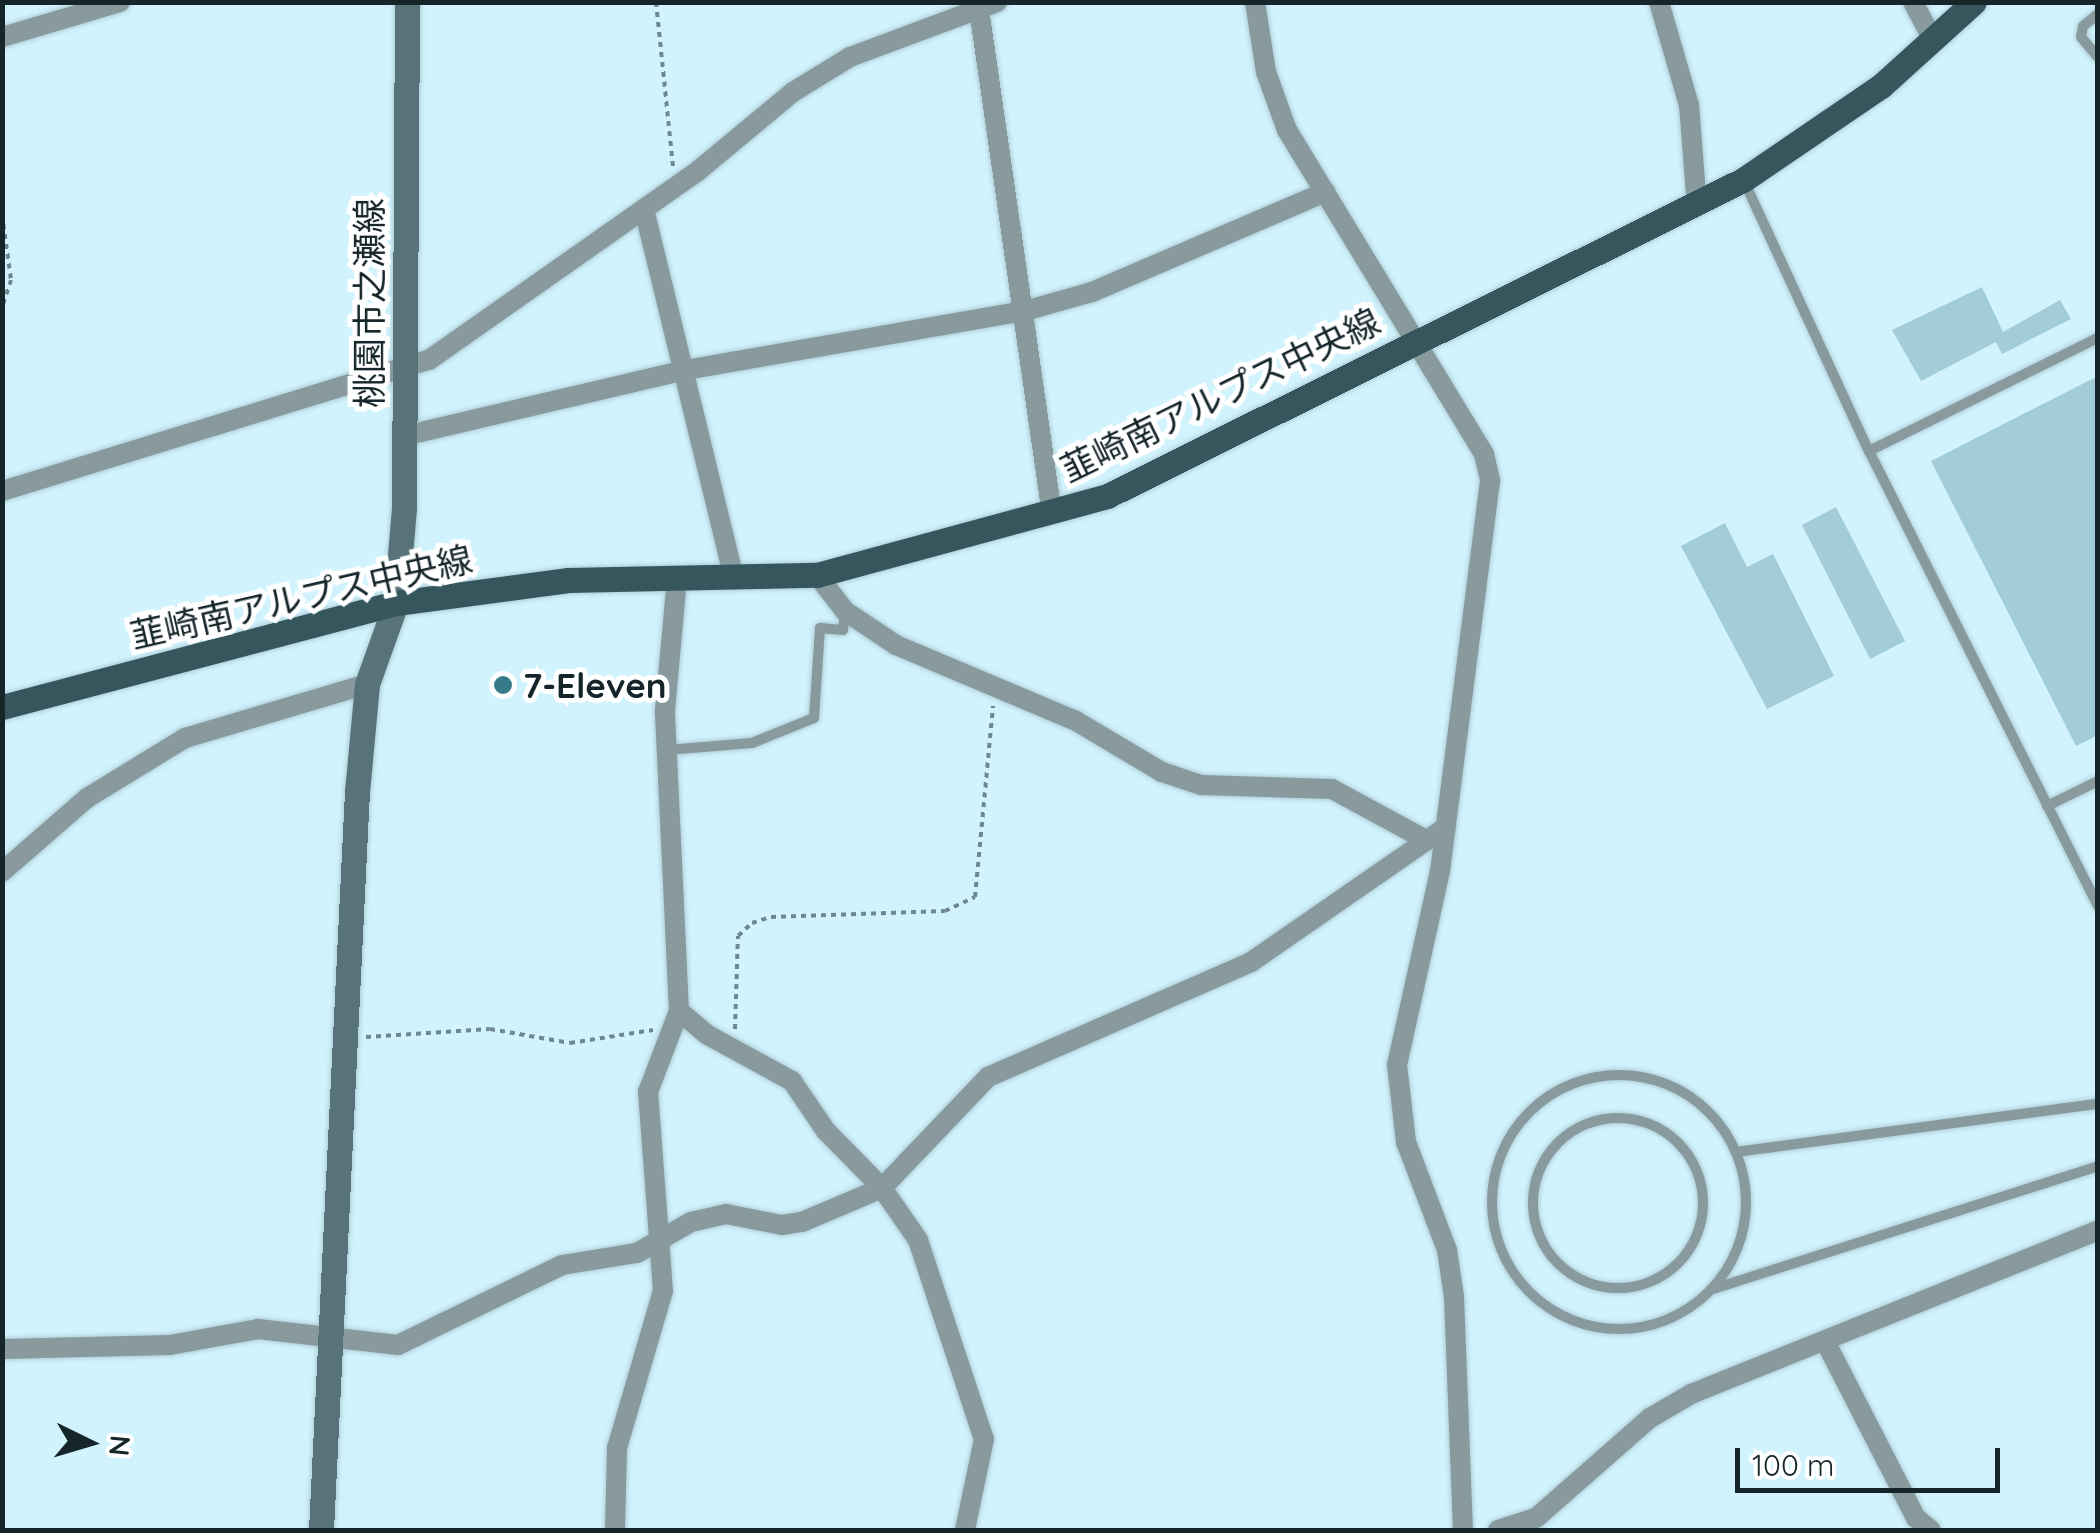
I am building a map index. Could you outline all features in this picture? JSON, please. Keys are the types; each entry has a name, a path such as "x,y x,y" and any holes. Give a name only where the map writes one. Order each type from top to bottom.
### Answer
{"main road":[{"name":"韮崎南アルプス中央線","path":"2,707 396,603 517,584 818,574 1108,496 1414,338 1697,206 1743,180 1934,42 1974,2"}],"street":[{"path":"2,37 120,2"},
{"name":"桃園市之瀬線","path":"321,1530 367,684 396,603 404,436 406,2"},
{"path":"1255,2 1266,72 1288,130 1484,454 1490,481 1446,827 1398,1065 1406,1142 1446,1250 1454,1297 1464,1530"},
{"path":"1659,2 1690,105 1697,206"},
{"path":"1913,2 1934,42"},
{"path":"2,492 429,360 675,188 793,92 850,57 985,4 1052,514"},
{"path":"404,436 686,370 1025,311 1092,292 1325,192"},
{"path":"644,209 734,578"},
{"path":"818,574 845,611 896,644 1076,721 1162,772 1201,785 1332,789 1426,840"},
{"path":"615,1530 617,1448 663,1291 664,1241 648,1092 676,1019 667,750 677,579"},
{"path":"2,872 87,798 185,738 367,684"},
{"path":"2,1349 170,1345 258,1329 331,1333 398,1345 422,1338 562,1266 637,1253 664,1241 691,1222 726,1214 802,1222 882,1188 988,1078 1251,962 1446,827"},
{"path":"676,1019 792,1081 826,1131 882,1188 932,1270 984,1439 965,1530"},
{"path":"1498,1530 1536,1518 1650,1418 1825,1341 2098,1230"},
{"path":"1825,1341 1916,1518 1930,1530"}],"lane":[{"path":"2098,14 2082,26 2081,37 2098,56"},
{"path":"1743,180 1869,451 2098,906"},
{"path":"1869,451 2098,338"},
{"path":"667,750 752,744 814,718 820,628 843,630 845,611"},
{"path":"2048,806 2098,781"},
{"path":"1711,1290 1728,1266 1743,1224 1744,1180 1736,1152 1711,1116 1676,1088 1649,1078 1590,1078 1563,1088 1528,1114 1503,1151 1494,1179 1495,1223 1509,1265 1549,1308 1575,1322 1604,1328 1662,1322 1711,1290 2098,1166"},
{"path":"1736,1152 2098,1104"},
{"path":"1618,1117 1640,1120 1678,1142 1692,1160 1704,1202 1692,1245 1678,1262 1661,1276 1618,1288 1596,1285 1558,1263 1545,1245 1534,1203 1536,1181 1558,1142 1576,1129 1618,1117"}],"path":[{"path":"656,2 675,188"},
{"path":"2,214 10,280 2,308"},
{"path":"735,1050 738,936 752,924 771,917 864,919 945,911 975,897 995,687"},
{"path":"346,1035 393,1040 490,1028 570,1042 676,1019"}],"building":[{"path":"1982,287 2003,332 2060,300 2071,319 2002,354 1996,342 1921,381 1892,330"},
{"path":"2098,376 2098,735 2076,746 1931,461"},
{"path":"1836,507 1905,641 1870,659 1802,525"},
{"path":"1725,523 1747,567 1773,554 1834,676 1767,709 1681,546"}],"place":[{"name":"7-Eleven","path":"503,685"}]}
